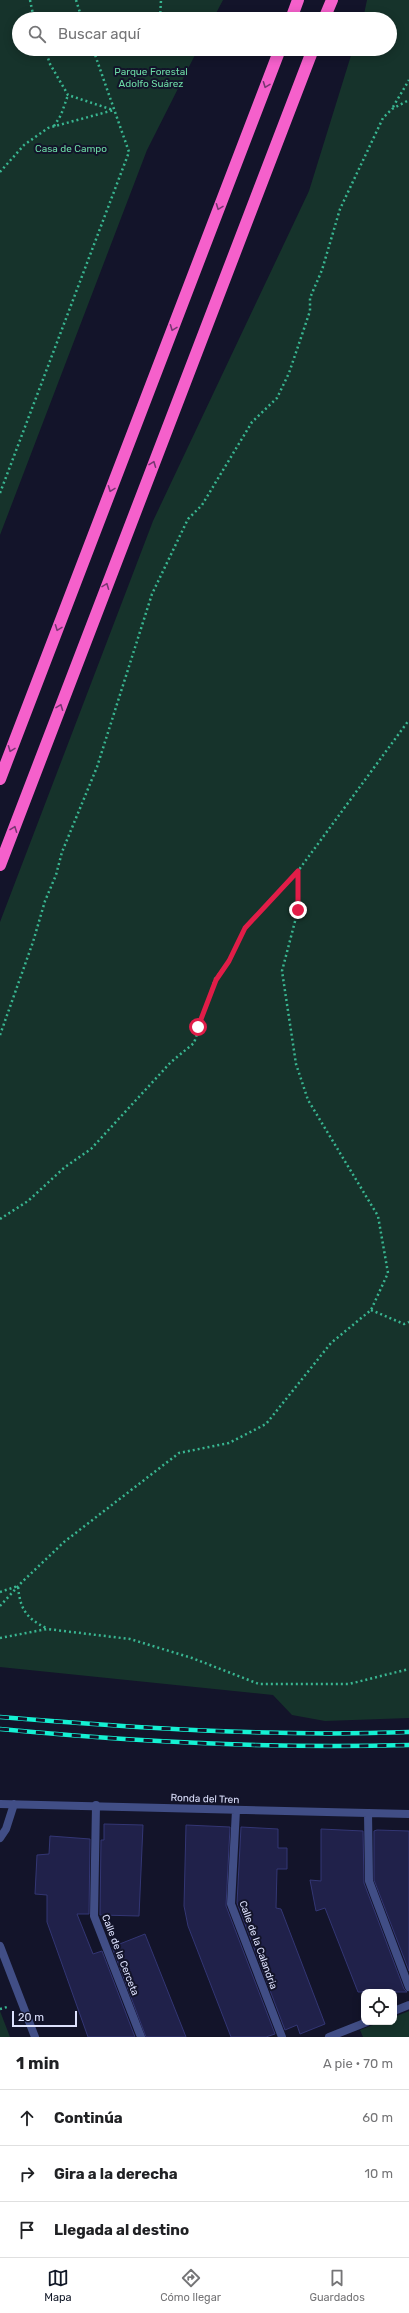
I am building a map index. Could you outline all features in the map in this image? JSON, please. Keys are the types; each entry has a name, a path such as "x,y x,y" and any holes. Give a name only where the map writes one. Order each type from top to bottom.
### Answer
{"highway":[{"path":"294,12 298,0"},
{"path":"327,12 332,0"},
{"path":"0,779 277,56"},
{"path":"0,865 310,56"}],"street":[{"name":"Ronda del Tren","path":"0,1804 96,1805 409,1814"},
{"path":"0,1838 10,1818 14,1804"},
{"name":"Calle de la Cerceta","path":"96,1805 94,1916 141,2037"},
{"name":"Calle de la Calandria","path":"236,1810 231,1904 282,2037"},
{"path":"368,1813 369,1881 409,1987"},
{"path":"0,1946 35,2037"},
{"path":"397,2010 409,2005"},
{"path":"329,2037 361,2024"}],"path":[{"path":"30,0 33,12"},
{"path":"76,0 80,12"},
{"path":"160,12 161,0"},
{"path":"47,56 50,64 68,95 114,110"},
{"path":"0,493 129,152 95,56"},
{"path":"0,1035 33,942 62,852 97,767 152,594 188,519 202,505 252,422 277,398 289,373 310,311 310,298 322,270 340,209 384,118 392,109 409,80"},
{"path":"54,126 61,115 68,95"},
{"path":"392,109 409,100"},
{"path":"0,172 24,145 36,135 54,126 114,110"},
{"path":"0,1219 28,1201 65,1168 91,1149 171,1062 194,1043 216,980 229,961 245,928 298,871 409,720"},
{"path":"0,1606 18,1586 64,1542 179,1453 229,1443 266,1424 331,1342 371,1310 388,1273 378,1216 308,1100 296,1064 282,971 298,910 298,871"},
{"path":"371,1310 404,1324 409,1322"},
{"path":"0,1592 18,1586"},
{"path":"18,1586 19,1602 30,1620 47,1628 130,1639 192,1658 259,1684 349,1684 409,1669"},
{"path":"0,1638 47,1628"}],"green space":[{"name":"Casa de Campo","path":"0,0 223,0 217,12 12,12 12,56 194,56 147,150 0,535"},
{"path":"367,0 409,0 409,1718 325,1721 292,1715 273,1695 0,1667 0,922 153,521 309,191 351,56 397,56 397,12 364,12"},
{"path":"0,2011 10,2037 0,2037"},
{"path":"409,2011 409,2037 363,2037 360,2030 373,2025 397,2025 397,2016"}],"building":[{"path":"104,1824 143,1825 139,1916 100,1915 101,1840 104,1840"},
{"path":"186,1825 230,1827 226,1906 275,2034 266,2037 231,2037 188,1926 184,1906"},
{"path":"241,1827 278,1829 278,1848 287,1848 287,1869 277,1869 276,1908 281,1909 325,2024 300,2034 297,2025 285,2030 237,1903"},
{"path":"321,1829 363,1831 364,1883 404,1989 407,1992 397,1992 397,1989 361,1989 361,1992 358,1992 325,1908 316,1911 310,1880 321,1881"},
{"path":"374,1831 409,1831 409,1971 374,1880"},
{"path":"50,1836 90,1839 89,1914 77,1914 93,1954 102,1951 135,2037 88,2037 47,1922 47,1895 35,1894 37,1855 49,1854"},
{"path":"145,1934 186,2037 146,2037 112,1947"}],"railway":[{"path":"0,1717 102,1725 255,1732 409,1732"},
{"path":"0,1729 102,1738 255,1745 409,1745"}],"route":[{"path":"198,1027 216,980 229,961 245,928 298,871 298,910"}],"park label":[{"name":"Parque Forestal Adolfo Suárez","path":"151,78"}]}
